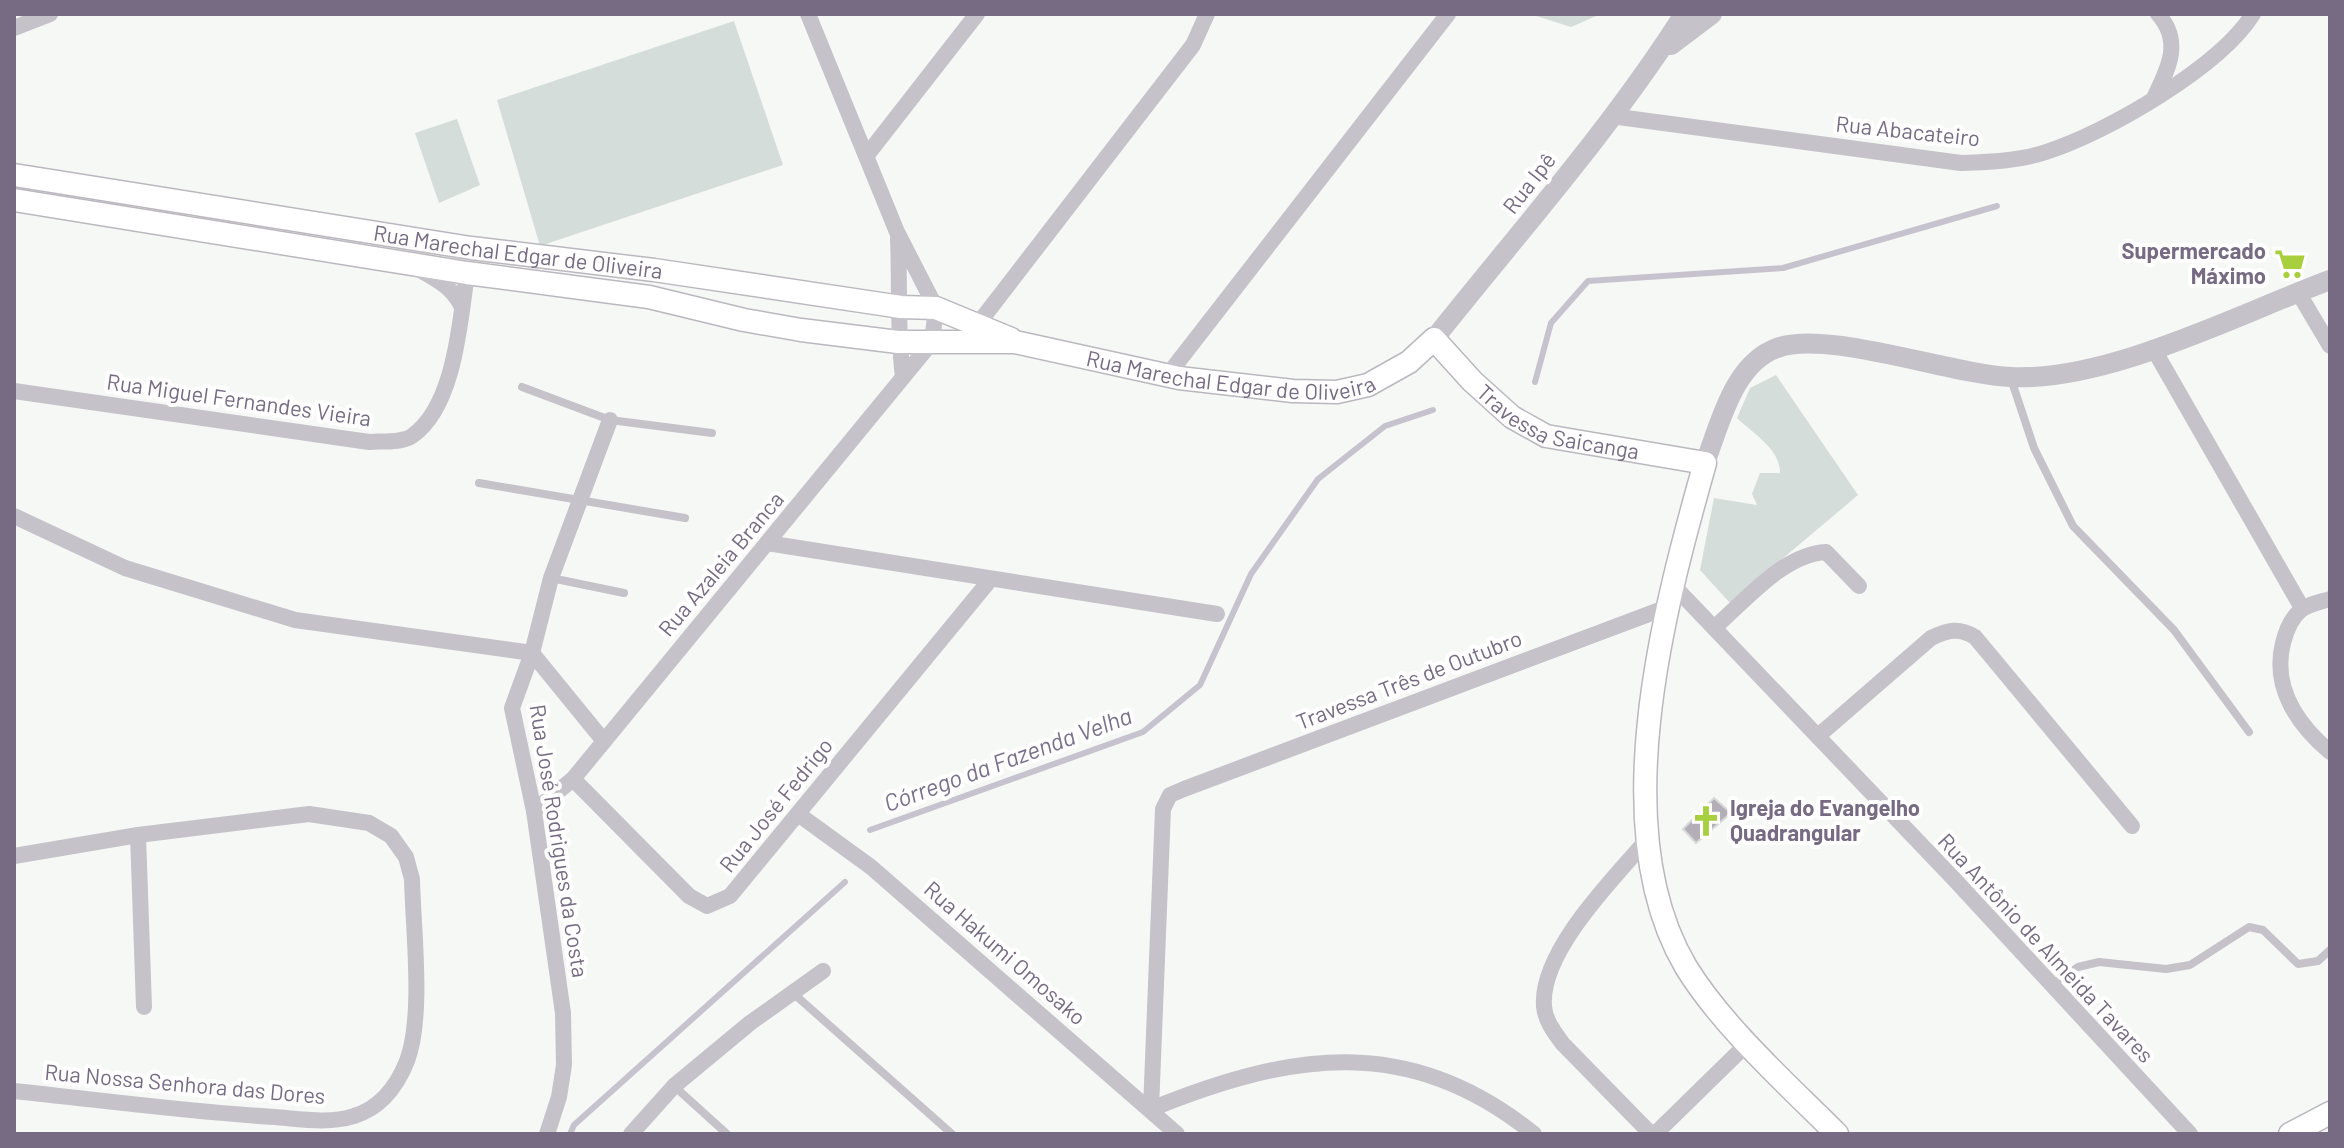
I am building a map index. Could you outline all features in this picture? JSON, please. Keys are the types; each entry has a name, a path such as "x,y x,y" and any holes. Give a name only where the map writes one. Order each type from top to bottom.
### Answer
{"main road":[{"name":"Rua Marechal Edgar de Oliveira","path":"14,175 471,248 654,270 901,307 936,308 975,333 1167,376 1293,391 1337,392 1386,377 1434,339"},
{"name":"Rua Marechal Edgar de Oliveira","path":"14,200 467,273 649,297 744,320 898,342 932,342 975,333"},
{"name":"Travessa Saicanga","path":"1434,339 1472,381 1512,417 1546,436 1705,463"},
{"path":"1705,463 1665,608 1649,731 1646,841 1674,944 1688,969 1747,1044 1837,1134"},
{"path":"2290,1134 2330,1113"}],"street":[{"path":"14,28 50,14"},
{"path":"808,14 897,232 936,308 932,342"},
{"path":"867,155 977,14"},
{"path":"975,333 1193,45 1207,14"},
{"path":"1167,376 1448,14"},
{"name":"Rua Ipê","path":"1434,339 1658,55 1684,14"},
{"name":"Rua Ipê","path":"1658,55 1712,14"},
{"path":"2153,99 2172,60 2166,23 2158,14"},
{"name":"Rua Abacateiro","path":"1611,116 1961,163 2046,152 2153,99 2209,60 2253,14"},
{"path":"897,232 901,307 898,342 903,377"},
{"path":"406,263 443,283 456,295 462,307"},
{"name":"Rua Miguel Fernandes Vieira","path":"14,391 369,442 409,438 427,422 439,401 457,348 467,273"},
{"path":"1705,463 1743,374 1777,347 1835,345 2011,377 2060,375 2153,348 2330,280"},
{"path":"2298,292 2330,346"},
{"name":"Rua Azaleia Branca","path":"534,811 573,779 932,342"},
{"path":"2153,348 2302,608"},
{"name":"Rua José Rodrigues da Costa","path":"547,1134 559,1097 564,1065 563,1013 534,811 512,708 532,653 551,578 610,420"},
{"path":"14,516 125,568 295,620 532,653 603,740"},
{"path":"767,543 918,564 990,580 1217,614"},
{"path":"1715,627 1773,577 1813,552 1826,552 1859,586"},
{"name":"Rua José Fedrigo","path":"573,779 689,896 707,906 730,896 990,580"},
{"name":"Rua Antônio de Almeida Tavares","path":"1671,583 2190,1134"},
{"path":"2330,599 2302,608 2286,633 2280,656 2281,680 2304,728 2330,752"},
{"name":"Travessa Três de Outubro","path":"1151,1109 1163,809 1170,795 1665,608"},
{"path":"1818,736 1931,638 1946,631 1965,631 1975,637 2022,691 2132,826"},
{"name":"Rua Hakumi Omosako","path":"798,814 871,867 1177,1134"},
{"name":"Rua Nossa Senhora das Dores","path":"14,1091 318,1120 353,1117 379,1103 394,1087 407,1059 414,1026 412,879 406,857 391,836 369,823 321,815 138,835"},
{"path":"14,856 138,835 144,1007"},
{"path":"1646,841 1602,891 1570,936 1553,967 1544,1007 1551,1028 1563,1044 1653,1134 1747,1044"},
{"path":"631,1134 674,1086 750,1023 823,971"},
{"path":"1151,1109 1256,1072 1295,1065 1398,1066 1453,1082 1501,1107 1534,1134"}],"lane":[{"path":"2011,377 2034,448 2073,526 2174,630 2249,732"},
{"path":"522,387 610,420 712,433"},
{"path":"479,483 581,503 685,518"},
{"path":"551,578 624,593"},
{"path":"2050,985 2078,967 2099,962 2166,969 2190,965 2249,927 2263,930 2298,964 2318,961 2330,950"},
{"path":"794,994 952,1134"},
{"path":"674,1086 727,1134"}],"shaded area":[{"path":"1530,14 1601,14 1571,27"},
{"path":"734,21 783,165 540,246 497,100"},
{"path":"457,119 480,185 439,203 415,133"},
{"path":"1776,375 1858,495 1730,603 1700,570 1714,498 1757,505 1752,494 1760,473 1780,473 1771,449 1737,418 1750,388"}],"building":[{"name":"Igreja do Evangelho Quadrangular","path":"1714,798 1731,813 1696,843 1683,829"}],"waterway":[{"name":"Córrego da Fazenda Velha","path":"1535,382 1551,323 1588,281 1783,268 1997,206"},
{"name":"Córrego da Fazenda Velha","path":"870,830 1143,732 1200,685 1251,574 1318,479 1385,426 1433,410"},
{"name":"Córrego da Fazenda Velha","path":"570,1134 574,1125 845,882"}],"place":[{"name":"Supermercado Máximo","path":"2290,264"},
{"name":"Igreja do Evangelho Quadrangular","path":"1706,821"}]}
